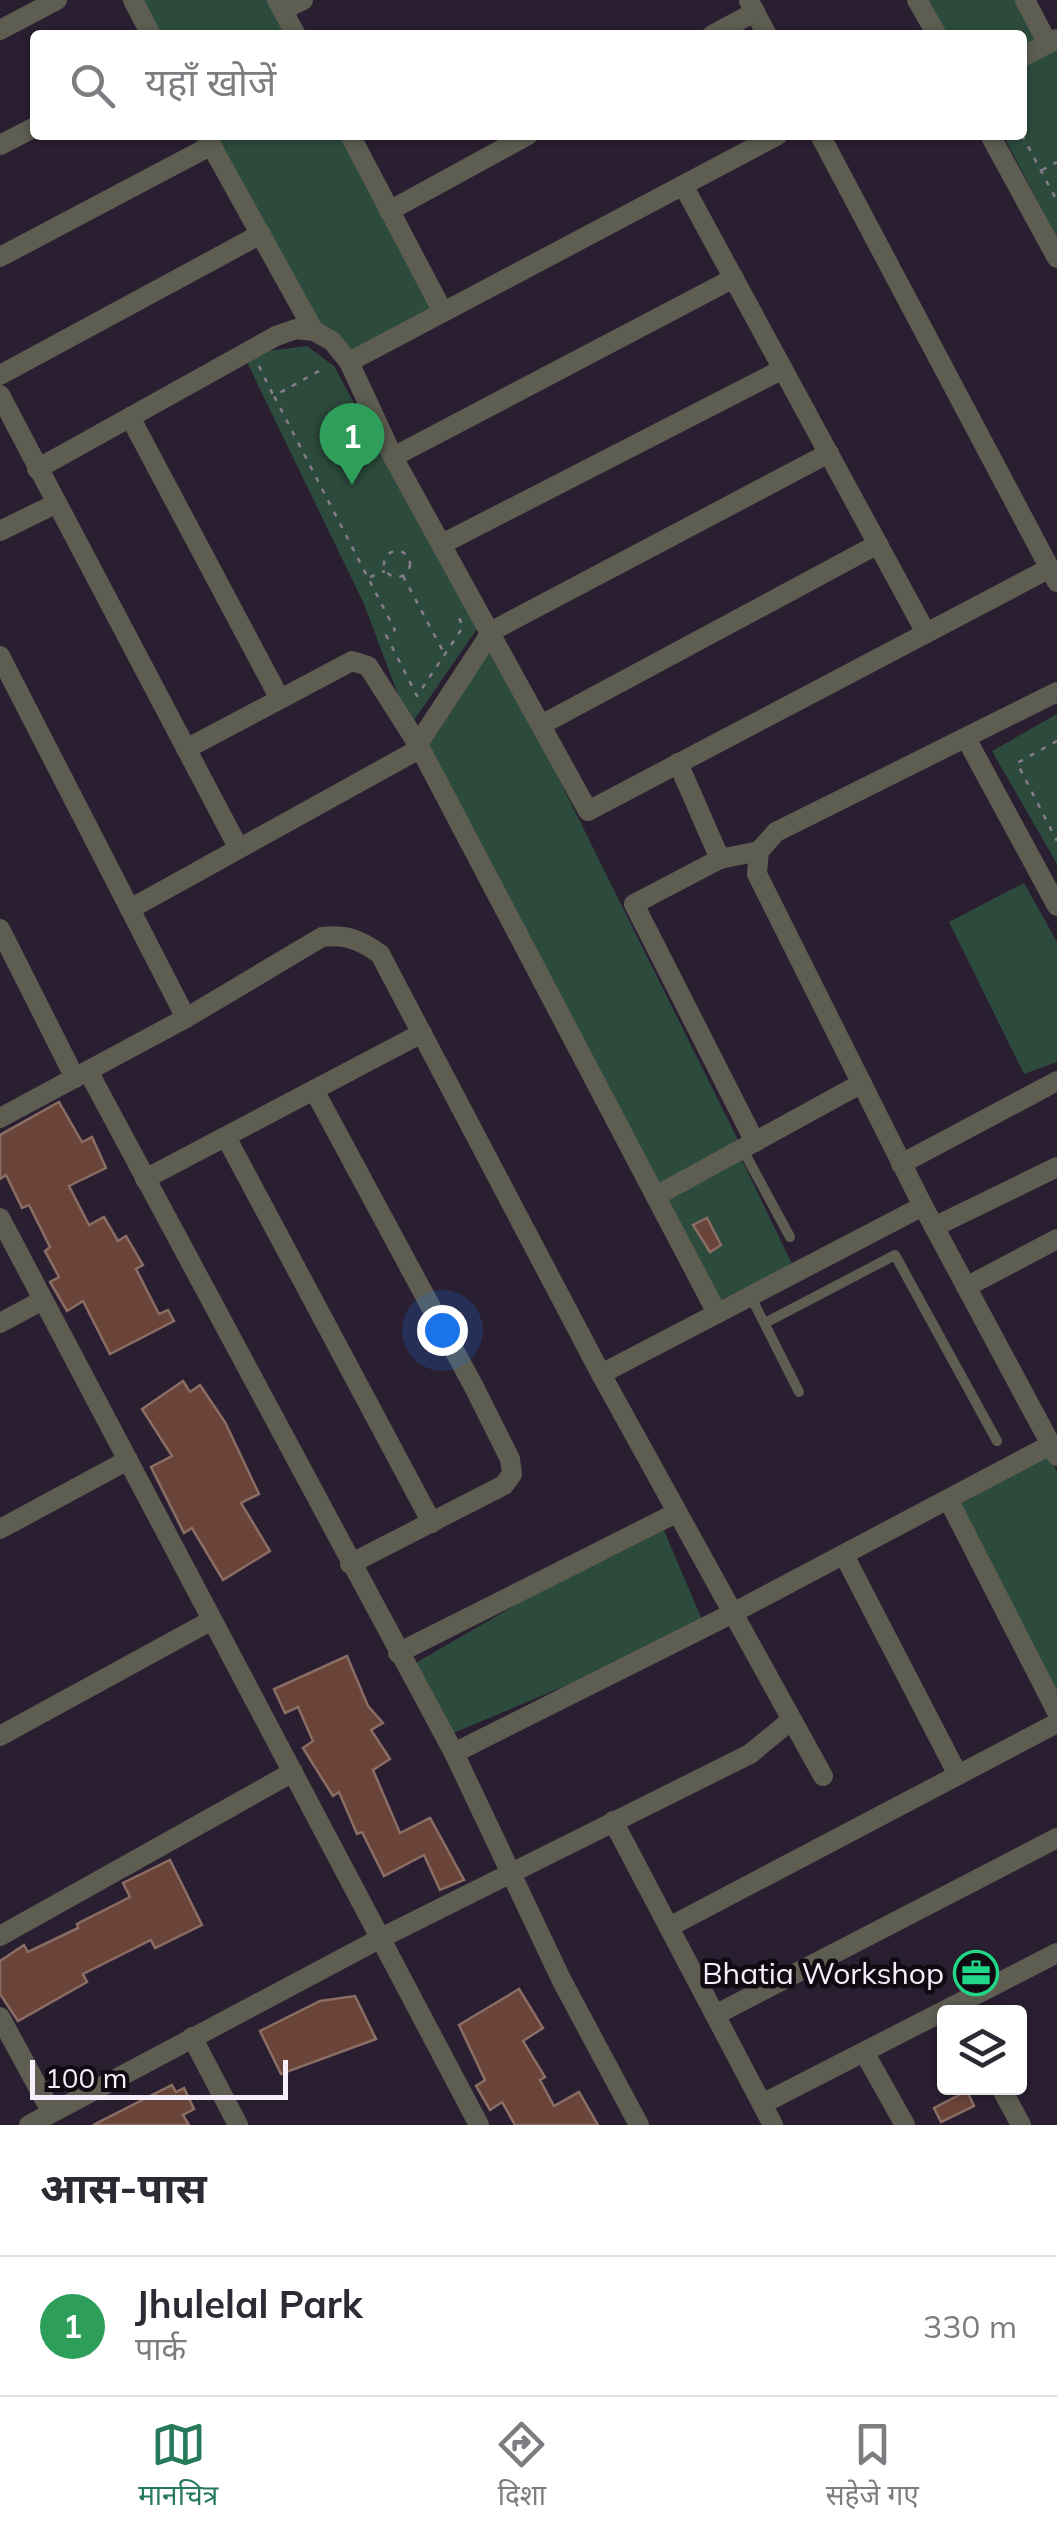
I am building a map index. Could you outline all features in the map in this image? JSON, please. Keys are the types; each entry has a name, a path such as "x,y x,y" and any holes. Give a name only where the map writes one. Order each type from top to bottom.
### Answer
{"street":[{"path":"134,0 149,30"},
{"path":"293,30 280,5 304,0"},
{"path":"917,0 933,30"},
{"path":"1025,0 1053,42 1027,55"},
{"path":"0,30 54,1"},
{"path":"719,30 752,6 764,30"},
{"path":"0,145 30,130"},
{"path":"0,257 209,140 314,331"},
{"path":"353,140 443,312"},
{"path":"389,211 519,140"},
{"path":"348,362 768,140"},
{"path":"37,469 250,350 296,329 314,331 332,341 348,362 394,458 588,811 926,633 1053,575 823,140"},
{"path":"993,140 1057,258"},
{"path":"683,185 926,633"},
{"path":"0,375 260,234"},
{"path":"394,458 734,278"},
{"path":"442,544 783,369"},
{"path":"0,395 238,847"},
{"path":"130,417 280,699"},
{"path":"130,909 418,746 492,631 828,453"},
{"path":"0,531 55,504"},
{"path":"542,725 878,544"},
{"path":"0,656 186,1018"},
{"path":"186,749 352,661 368,666 418,746 717,1313"},
{"path":"748,1145 634,904 720,859 759,851 776,832 968,740 1057,692"},
{"path":"968,740 1057,906"},
{"path":"678,763 720,859"},
{"path":"454,1754 948,1501 1052,1437 934,1227 862,1084 758,874 759,851"},
{"path":"0,929 145,1178 454,1754 639,2125"},
{"path":"0,1118 186,1018 322,937 341,935 362,940 380,954 601,1374 823,1776"},
{"path":"145,1178 422,1033"},
{"path":"902,1164 1057,1081"},
{"path":"656,1196 862,1084"},
{"path":"314,1090 510,1459 512,1474 504,1485 350,1564"},
{"path":"226,1137 432,1522"},
{"path":"934,1227 1057,1167"},
{"path":"601,1374 923,1206"},
{"path":"0,1218 479,2125"},
{"path":"966,1286 1057,1238"},
{"path":"0,1323 44,1300"},
{"path":"0,1529 128,1460"},
{"path":"948,1501 1057,1712"},
{"path":"398,1653 676,1513"},
{"path":"844,1555 958,1775"},
{"path":"0,1736 212,1620"},
{"path":"28,2125 380,1938 750,1754 790,1721"},
{"path":"669,1927 1057,1723"},
{"path":"0,1936 293,1772"},
{"path":"613,1821 773,2125"},
{"path":"715,2015 1057,1838"},
{"path":"964,2005 1057,1952"},
{"path":"0,2017 50,2111"},
{"path":"762,2104 937,2018"},
{"path":"192,2037 238,2125"},
{"path":"864,2052 905,2125"},
{"path":"1005,2095 1021,2125"}],"lane":[{"path":"748,1145 790,1237"},
{"path":"765,1323 896,1255 997,1441"},
{"path":"750,1296 799,1392"}],"path":[{"path":"1025,140 1057,200"},
{"path":"1041,171 1057,162"},
{"path":"250,350 396,630 386,635 417,696 463,627 455,612"},
{"path":"274,396 319,371"},
{"path":"386,570 387,557 402,552 410,562 403,576"},
{"path":"368,578 386,570 403,576 445,654"},
{"path":"1057,741 1017,763 1057,840"}],"green space":[{"path":"138,0 271,0 286,30 155,30"},
{"path":"923,0 1017,0 1038,40 1027,46 1027,30 940,30"},
{"path":"1057,39 1057,238 1006,140 1027,140 1027,54"},
{"path":"217,140 346,140 436,310 351,352 321,326"},
{"path":"307,346 334,366 477,629 410,726 364,604 243,354"},
{"path":"493,646 740,1144 740,1156 793,1266 720,1300 427,746"},
{"path":"1057,714 1057,864 992,751"},
{"path":"1024,883 1057,942 1057,1062 1024,1074 949,922"},
{"path":"1049,1455 1057,1472 1057,1699 957,1506"},
{"path":"660,1521 705,1627 444,1737 407,1668"}],"building":[{"path":"59,1102 82,1142 92,1137 106,1168 69,1186 89,1225 104,1217 118,1241 126,1236 143,1265 136,1269 159,1314 168,1310 174,1321 110,1354 83,1301 67,1311 50,1282 59,1277 45,1251 50,1247 29,1205 22,1208 6,1175 0,1179 0,1135"},
{"path":"707,1218 721,1245 710,1252 693,1225"},
{"path":"183,1381 190,1392 200,1385 225,1422 259,1494 241,1503 270,1551 223,1580 192,1528 184,1533 151,1467 172,1456 142,1409"},
{"path":"347,1656 368,1706 383,1723 371,1730 390,1759 373,1770 400,1833 430,1818 464,1880 440,1890 424,1855 384,1876 362,1832 357,1834 339,1792 333,1796 303,1748 313,1741 298,1707 285,1713 274,1689"},
{"path":"170,1860 202,1925 155,1948 151,1940 83,1974 87,1982 18,2021 0,1994 0,1961 24,1945 28,1952 78,1928 77,1924 130,1897 123,1883"},
{"path":"519,1989 543,2028 523,2041 545,2077 540,2080 554,2106 579,2092 598,2125 515,2125 502,2102 490,2110 476,2086 485,2080 459,2025"},
{"path":"355,1996 376,2039 281,2074 260,2031 320,2001"},
{"path":"172,2085 176,2092 184,2088 194,2109 183,2115 189,2125 93,2125"},
{"path":"959,2095 969,2095 974,2106 941,2122 934,2108"}],"place":[{"name":"Jhulelal Park","path":"352,485"},
{"name":"Bhatia Workshop","path":"976,1973"}]}
